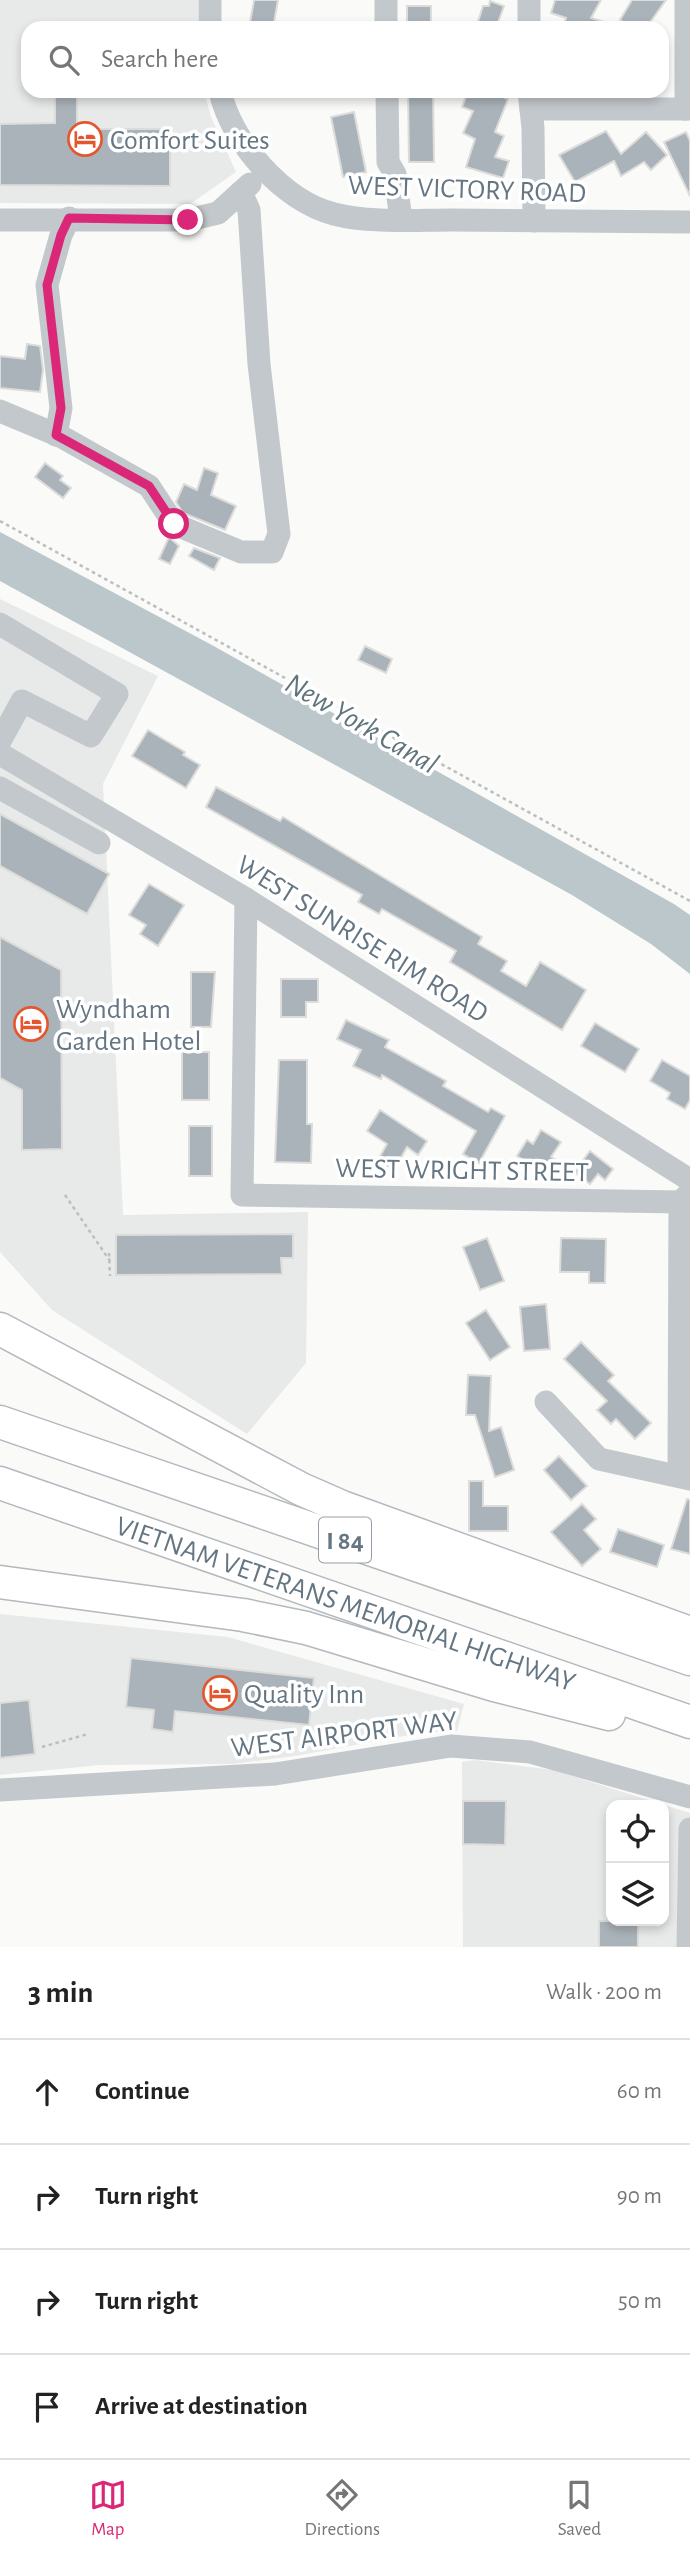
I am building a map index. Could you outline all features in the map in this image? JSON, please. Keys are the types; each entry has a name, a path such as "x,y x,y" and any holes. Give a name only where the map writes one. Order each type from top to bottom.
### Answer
{"highway":[{"path":"0,1329 265,1470 342,1507 690,1633"},
{"name":"I 84","path":"0,1422 690,1659"},
{"name":"VIETNAM VETERANS MEMORIAL HIGHWAY","path":"0,1483 690,1722"},
{"path":"0,1582 243,1615 306,1628 494,1685 690,1735"}],"street":[{"path":"210,0 210,21"},
{"path":"386,0 386,21"},
{"path":"529,0 529,21"},
{"path":"534,221 530,100 688,109 686,0"},
{"name":"WEST VICTORY ROAD","path":"222,98 224,108 265,170 288,194 334,214 401,220 690,222"},
{"path":"387,98 388,162 396,174 401,220"},
{"path":"0,219 188,220 218,212 265,170"},
{"path":"0,411 56,435 149,486 174,524 241,552 272,552 279,534 259,364 249,210 241,192"},
{"path":"56,435 61,408 47,285 61,235 69,218"},
{"path":"0,624 117,694 91,736 22,701 0,741"},
{"name":"WEST SUNRISE RIM ROAD","path":"0,754 246,899 690,1180"},
{"path":"31,805 44,780"},
{"path":"0,788 99,843"},
{"name":"WEST WRIGHT STREET","path":"246,899 242,1195 685,1198"},
{"path":"546,1402 599,1459 685,1477 685,1198"},
{"name":"WEST AIRPORT WAY","path":"0,1790 275,1774 451,1746 530,1752 690,1797"},
{"path":"688,1947 690,1829"}],"path":[{"path":"0,521 690,901"},
{"path":"65,1195 110,1261"},
{"path":"109,1253 110,1276"},
{"path":"42,1747 88,1734"}],"shaded area":[{"path":"0,0 198,0 198,21 21,21 21,98 206,98 211,117 236,172 190,204 0,203"},
{"path":"0,532 210,644 674,904 690,915 690,974 651,944 572,895 0,581"},
{"path":"0,599 158,676 103,784 123,1215 308,1212 306,1363 247,1434 52,1310 0,1252"},
{"path":"0,1614 228,1637 464,1704 457,1731 425,1732 295,1756 233,1764 100,1765 0,1775"},
{"path":"475,1760 553,1770 649,1800 606,1800 606,1926 669,1926 669,1806 690,1813 690,1947 463,1947 462,1762"}],"building":[{"path":"254,0 278,0 274,21 250,21"},
{"path":"555,0 601,0 591,18 601,21 565,21 566,18 551,13"},
{"path":"632,0 666,0 651,21 620,20"},
{"path":"490,1 504,6 499,21 478,21 483,6 489,6"},
{"path":"407,6 431,6 431,21 407,21"},
{"name":"Comfort Suites","path":"55,98 77,98 77,124 95,124 95,129 170,129 170,186 0,185 0,124 55,123"},
{"path":"408,98 433,98 434,162 409,162"},
{"path":"465,98 508,99 495,132 504,136 495,157 509,161 503,178 466,167 475,139 463,133 473,111 462,107"},
{"path":"354,112 366,172 343,177 331,117"},
{"path":"606,131 621,154 646,132 667,155 651,170 644,162 621,176 614,161 575,182 559,155"},
{"path":"686,132 690,141 690,196 664,142"},
{"path":"27,344 40,346 43,370 40,392 0,388 0,356 25,359"},
{"path":"45,463 63,476 60,480 71,488 63,498 35,477"},
{"path":"204,468 218,473 211,495 236,506 225,530 183,513 176,502 184,484 197,490"},
{"path":"169,537 179,546 170,564 159,559"},
{"path":"194,548 220,558 214,570 189,556"},
{"path":"365,646 392,659 386,673 358,660"},
{"path":"148,730 185,752 183,755 200,765 186,788 132,756"},
{"path":"216,787 280,821 283,817 482,937 478,944 507,961 501,971 526,986 540,962 586,990 562,1030 450,962 456,951 382,909 379,914 358,902 362,895 206,807"},
{"path":"0,814 109,874 87,914 0,866"},
{"path":"149,884 184,905 158,946 140,934 146,925 129,915"},
{"name":"Wyndham Garden Hotel","path":"0,937 61,970 62,1149 22,1150 22,1090 0,1078"},
{"path":"191,972 215,972 211,1027 191,1027"},
{"path":"281,979 318,979 318,1002 306,1002 306,1017 281,1017"},
{"path":"346,1020 389,1040 385,1047 446,1081 443,1086 488,1112 491,1108 505,1116 479,1163 463,1154 476,1131 382,1075 381,1079 353,1066 361,1050 337,1039"},
{"path":"595,1023 639,1049 625,1072 581,1046"},
{"path":"182,1052 209,1052 209,1100 182,1100"},
{"path":"279,1060 307,1060 307,1124 312,1124 311,1163 275,1162"},
{"path":"662,1060 690,1076 690,1100 685,1109 667,1099 670,1093 650,1081"},
{"path":"380,1110 427,1141 418,1155 407,1147 394,1170 378,1160 387,1144 367,1131"},
{"path":"189,1126 212,1126 212,1176 189,1176"},
{"path":"541,1130 561,1142 551,1157 568,1167 559,1181 517,1156 527,1140 533,1144"},
{"path":"590,1151 613,1169 605,1180 598,1174 590,1184 574,1172"},
{"path":"293,1234 293,1258 281,1258 282,1274 116,1275 116,1235"},
{"path":"487,1238 504,1281 480,1290 463,1247"},
{"path":"561,1238 606,1239 605,1283 589,1283 589,1272 560,1272"},
{"path":"546,1304 550,1349 524,1351 520,1307"},
{"path":"486,1310 510,1347 490,1360 466,1323"},
{"path":"581,1342 614,1375 608,1381 651,1423 635,1439 616,1419 611,1424 597,1410 607,1401 564,1359"},
{"path":"468,1375 491,1376 489,1431 501,1427 514,1470 495,1477 475,1415 466,1415"},
{"path":"559,1456 587,1486 571,1500 544,1470"},
{"path":"469,1481 483,1481 483,1506 508,1506 508,1531 469,1531"},
{"path":"687,1499 690,1500 690,1554 671,1549"},
{"path":"582,1504 596,1519 584,1530 601,1549 582,1566 551,1532"},
{"path":"618,1529 664,1545 657,1567 610,1552"},
{"name":"Quality Inn","path":"131,1658 314,1678 309,1725 175,1711 173,1732 152,1729 154,1710 126,1707"},
{"path":"29,1700 35,1754 0,1758 0,1703"},
{"path":"463,1801 506,1801 505,1845 463,1844"},
{"path":"599,1921 606,1921 606,1926 638,1926 638,1947 599,1947"}],"place":[{"name":"Comfort Suites","path":"85,139"},
{"name":"Wyndham Garden Hotel","path":"31,1024"},
{"name":"Quality Inn","path":"220,1693"}],"route":[{"path":"174,524 161,499 149,486 56,435 61,408 47,285 61,235 69,218 188,220"}],"water label":[{"name":"New York Canal","path":"362,723"}]}
